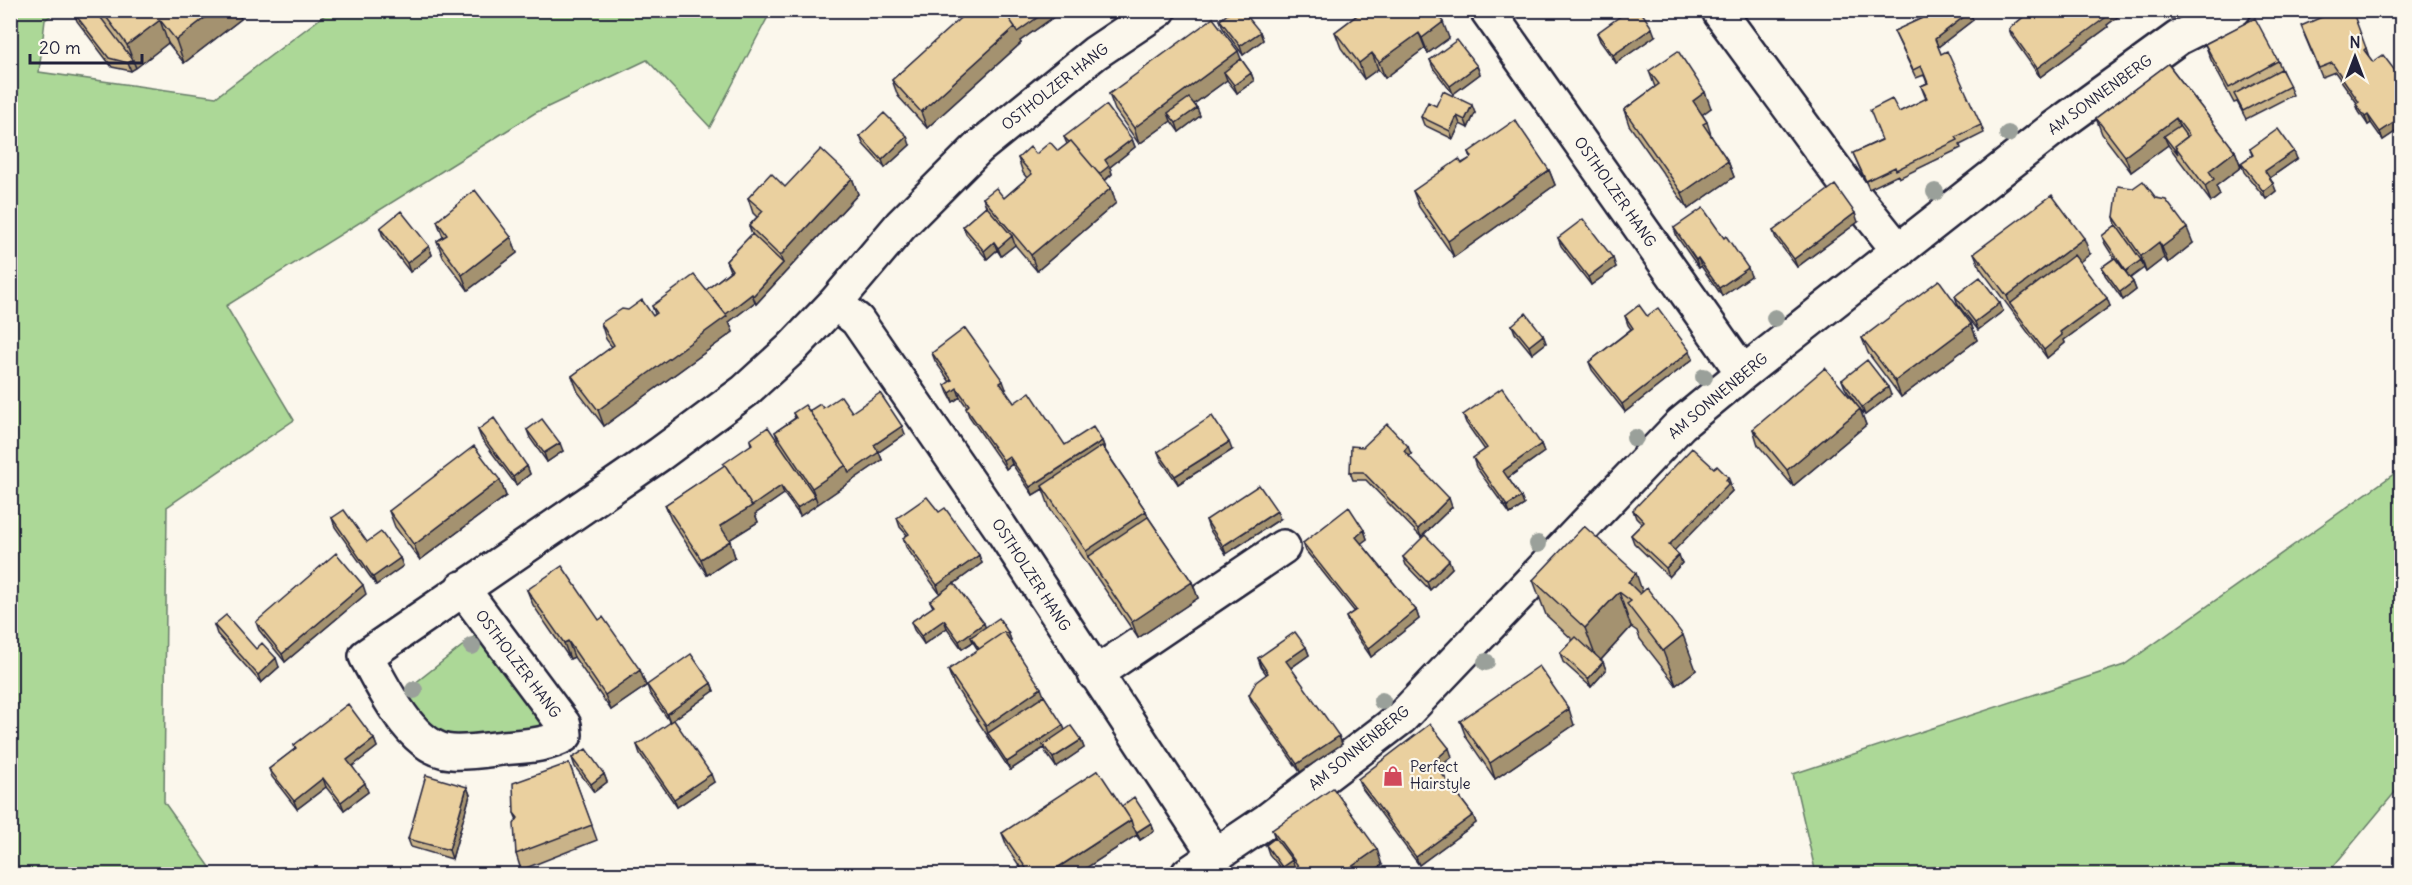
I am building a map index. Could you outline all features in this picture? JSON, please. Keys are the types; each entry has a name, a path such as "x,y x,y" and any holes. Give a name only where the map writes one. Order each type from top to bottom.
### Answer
{"street":[{"name":"OSTHOLZER HANG","path":"462,588 564,725 565,735 540,744 476,751 452,752 435,748 428,744 396,710 366,656 462,588 660,453 745,391 792,348 835,303 901,225 978,148 1095,53 1159,10"},
{"name":"OSTHOLZER HANG","path":"1487,10 1743,373"},
{"name":"AM SONNENBERG","path":"1188,874 1265,822 1401,718 1681,424 2054,128 2178,38 2234,10"},
{"path":"1720,14 1851,191 1899,251"},
{"name":"OSTHOLZER HANG","path":"835,303 857,320 999,527 1216,856"},
{"path":"1095,674 1283,547"}],"green space":[{"path":"22,10 57,11 45,20 39,72 216,97 330,11 771,11 710,127 647,60 535,113 226,306 294,420 167,507 164,802 215,874 11,874 10,21"},
{"path":"2401,469 2401,785 2327,874 1816,874 1793,774 2124,665"},
{"path":"480,632 546,722 543,729 449,739 424,726 400,695"}],"building":[{"path":"77,10 95,10 133,60 128,63 109,58 74,13"},
{"path":"101,10 215,10 176,40 160,20 127,45"},
{"path":"969,10 1003,10 1015,27 921,112 892,80"},
{"path":"1003,10 1048,10 1017,32"},
{"path":"1233,10 1242,10 1260,32 1240,46 1220,20"},
{"path":"1364,10 1435,10 1443,22 1422,38 1419,33 1379,62 1372,53 1359,63 1335,32"},
{"path":"1629,10 1640,10 1652,28 1613,55 1597,33"},
{"path":"1923,10 1969,10 1970,12 1935,39 1941,54 1947,51 1981,125 1956,137 1958,140 1896,170 1895,167 1866,181 1853,153 1882,140 1870,110 1892,99 1899,112 1927,98 1921,86 1928,83 1921,66 1913,70 1894,31 1927,16"},
{"path":"2032,10 2112,10 2105,18 2037,68 2009,29"},
{"path":"2338,10 2352,10 2366,48 2364,50 2373,62 2383,55 2402,80 2402,121 2400,123 2398,120 2380,132 2368,115 2365,117 2356,104 2359,102 2332,63 2319,68 2301,26"},
{"path":"1213,18 1238,51 1134,128 1109,94"},
{"path":"2255,18 2278,61 2229,88 2205,44"},
{"path":"1457,40 1477,66 1450,86 1430,60"},
{"path":"1678,51 1705,92 1693,101 1707,122 1703,124 1728,161 1682,193 1624,110 1659,84 1649,71"},
{"path":"1241,59 1251,73 1234,85 1224,72"},
{"path":"2168,64 2235,151 2209,171 2214,179 2205,186 2175,146 2189,135 2176,118 2125,156 2096,118"},
{"path":"2281,69 2290,86 2243,111 2234,94"},
{"path":"1443,91 1472,105 1465,120 1457,116 1450,131 1421,117 1428,102 1436,106"},
{"path":"1189,98 1197,108 1176,123 1168,113"},
{"path":"1106,105 1132,139 1105,160 1109,166 1099,174 1071,141 1069,142 1064,137"},
{"path":"884,113 907,136 882,160 860,136"},
{"path":"1515,120 1549,170 1448,241 1413,191 1459,159 1462,164 1472,157 1469,152"},
{"path":"2179,126 2187,137 2175,146 2178,154 2164,136"},
{"path":"2278,129 2294,151 2265,171 2273,183 2263,191 2241,163 2253,155 2250,149"},
{"path":"1071,141 1111,188 1031,255 983,198 996,188 1004,198 1032,174 1018,158 1030,147 1036,154 1050,142 1058,151"},
{"path":"821,149 852,178 780,256 749,226 763,211 748,198 771,173 785,187"},
{"path":"2143,181 2156,198 2166,200 2187,228 2162,247 2159,242 2141,256 2114,217 2118,186 2133,188"},
{"path":"1835,185 1855,213 1794,259 1773,231"},
{"path":"475,190 511,237 462,275 437,241 447,235 437,221"},
{"path":"2052,195 2084,238 2007,296 1974,253"},
{"path":"986,206 1012,236 998,248 994,242 984,251 963,226"},
{"path":"1703,208 1748,268 1719,288 1674,228"},
{"path":"401,211 429,246 407,263 380,228"},
{"path":"1583,219 1613,258 1588,277 1558,238"},
{"path":"2116,225 2141,260 2126,271 2102,236"},
{"path":"752,234 783,263 753,296 752,294 726,314 706,290 732,270 726,261"},
{"path":"2074,255 2107,298 2060,332 2062,335 2044,350 2010,304"},
{"path":"2115,258 2133,282 2120,292 2102,267"},
{"path":"694,275 727,316 598,410 572,376 614,345 601,323 622,309 628,310 642,300 653,316 657,313 652,306"},
{"path":"1980,277 2000,303 1975,322 1955,296"},
{"path":"1939,280 1971,324 1895,381 1862,338"},
{"path":"1639,305 1647,316 1658,308 1690,351 1622,404 1589,362 1633,328 1625,316"},
{"path":"1526,313 1543,335 1529,346 1512,325"},
{"path":"965,328 1003,381 1000,383 1014,403 1030,392 1065,445 1093,427 1102,441 1030,487 1009,456 1003,460 966,408 969,405 957,388 950,393 945,385 952,380 932,353"},
{"path":"1867,360 1888,387 1862,407 1842,380"},
{"path":"1825,368 1860,409 1787,470 1753,429"},
{"path":"1502,388 1541,444 1503,471 1521,497 1507,506 1473,458 1487,448 1463,415"},
{"path":"880,393 902,426 874,445 879,452 849,473 846,465 809,411 820,404 823,408 841,396 852,412"},
{"path":"805,405 846,465 812,488 775,432 796,418 793,413"},
{"path":"1212,416 1229,442 1175,476 1158,452"},
{"path":"494,418 527,466 513,477 478,430"},
{"path":"542,419 560,443 544,453 527,430"},
{"path":"1387,424 1408,446 1404,451 1449,498 1418,529 1363,472 1350,472 1351,446 1363,447"},
{"path":"768,427 815,496 797,508 781,486 752,506 723,464 752,444 750,440"},
{"path":"474,446 500,480 414,545 389,511"},
{"path":"1102,446 1146,511 1086,551 1042,486"},
{"path":"1692,448 1714,468 1717,466 1728,477 1726,480 1729,483 1669,545 1679,555 1666,568 1631,535 1644,522 1633,510"},
{"path":"725,465 752,506 720,526 730,541 701,559 665,505"},
{"path":"1259,485 1277,511 1223,546 1206,520"},
{"path":"927,497 939,512 945,508 979,555 937,585 903,538 909,534 897,518"},
{"path":"1349,507 1364,530 1356,537 1416,610 1368,649 1346,617 1356,610 1303,543"},
{"path":"344,510 367,542 381,532 400,558 373,577 332,518"},
{"path":"1148,517 1192,582 1132,622 1088,557"},
{"path":"1584,526 1636,573 1628,582 1640,594 1647,588 1683,635 1663,651 1627,604 1631,601 1619,592 1585,628 1533,580"},
{"path":"1425,535 1449,560 1427,582 1403,557"},
{"path":"336,553 363,585 282,654 256,622"},
{"path":"562,566 599,620 603,617 640,670 605,695 568,641 564,643 527,590"},
{"path":"954,583 984,623 959,641 944,620 921,636 911,622 934,606 930,601"},
{"path":"226,615 256,649 262,643 276,658 258,675 214,625"},
{"path":"999,618 1008,632 1005,634 1004,632 979,649 971,637"},
{"path":"1004,632 1041,688 986,726 948,670"},
{"path":"1295,632 1306,647 1286,661 1339,736 1297,764 1249,695 1256,682 1268,673 1258,658"},
{"path":"1576,637 1603,662 1588,679 1560,653"},
{"path":"691,654 711,683 667,714 647,685"},
{"path":"1539,666 1569,709 1490,763 1460,721"},
{"path":"1044,696 1063,725 1007,762 988,733"},
{"path":"348,704 374,739 347,760 365,783 341,802 323,778 294,801 269,769 296,748 294,745"},
{"path":"674,720 711,774 674,799 637,745"},
{"path":"1430,724 1449,748 1433,762 1473,815 1416,857 1358,779"},
{"path":"1071,726 1081,740 1053,758 1043,745"},
{"path":"586,749 604,774 591,784 572,758"},
{"path":"569,763 592,825 516,854 514,824 518,818 514,813 513,783"},
{"path":"1098,770 1131,820 1048,874 1030,874 1002,833"},
{"path":"426,775 467,787 449,850 408,839"},
{"path":"1333,788 1377,849 1341,874 1304,874 1272,830"},
{"path":"1134,797 1151,823 1137,832 1122,806"},
{"path":"1275,838 1292,860 1282,867 1266,845"}],"place":[{"name":"Perfect Hairstyle","path":"1393,776"}]}
